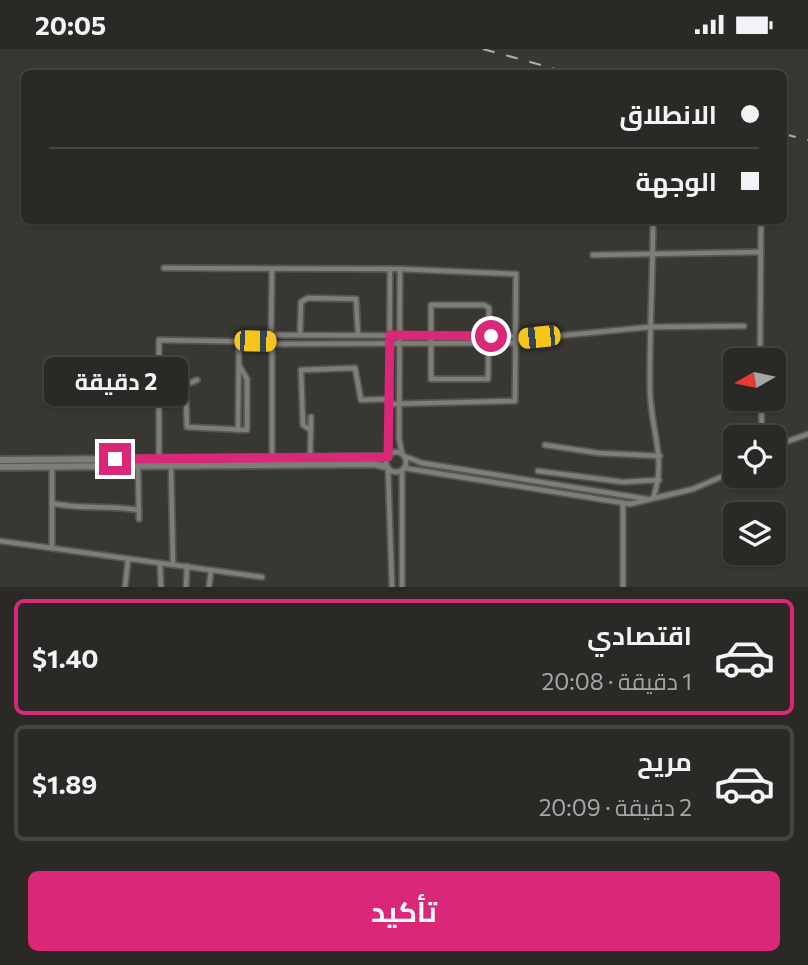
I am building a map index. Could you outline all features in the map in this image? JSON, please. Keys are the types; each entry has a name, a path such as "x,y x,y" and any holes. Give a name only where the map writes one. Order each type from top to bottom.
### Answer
{"street":[{"path":"650,499 659,480 660,456 650,399 653,224"},
{"path":"760,348 761,224"},
{"path":"593,255 761,252"},
{"path":"164,268 400,269 516,274 515,401 400,404 361,400 355,368 301,370 303,425 309,429"},
{"path":"272,269 272,462"},
{"path":"390,269 388,468 392,587"},
{"path":"400,269 402,587"},
{"path":"300,335 301,302 319,298 356,299 358,335"},
{"path":"433,304 486,306 491,314 488,379 434,381 430,376 429,335 430,307 433,304"},
{"path":"159,459 159,339 390,344 491,343 650,327 744,325"},
{"path":"272,340 300,335 429,335 491,336 515,340"},
{"path":"238,430 239,341"},
{"path":"185,374 187,427 247,431 247,379 239,365"},
{"path":"185,385 197,380"},
{"path":"310,461 311,417"},
{"path":"786,442 808,434"},
{"path":"544,445 598,453 660,456"},
{"path":"0,460 8,464 52,466 63,463 172,465 403,455 422,463 650,499"},
{"path":"0,467 8,464 159,459 272,462"},
{"path":"310,461 388,468 393,472 403,469 623,503 693,489 723,476"},
{"path":"138,465 139,519"},
{"path":"172,465 173,564"},
{"path":"52,466 52,547"},
{"path":"538,471 624,482 659,480"},
{"path":"52,503 67,508 109,505 139,510"},
{"path":"623,503 623,587"},
{"path":"0,541 262,577"},
{"path":"125,587 128,560"},
{"path":"160,563 161,587"},
{"path":"186,587 187,566"},
{"path":"209,587 211,570"}],"railway":[{"path":"483,49 559,70"},
{"path":"787,135 808,140"}],"route":[{"path":"115,459 388,457 390,335 491,336"}]}
